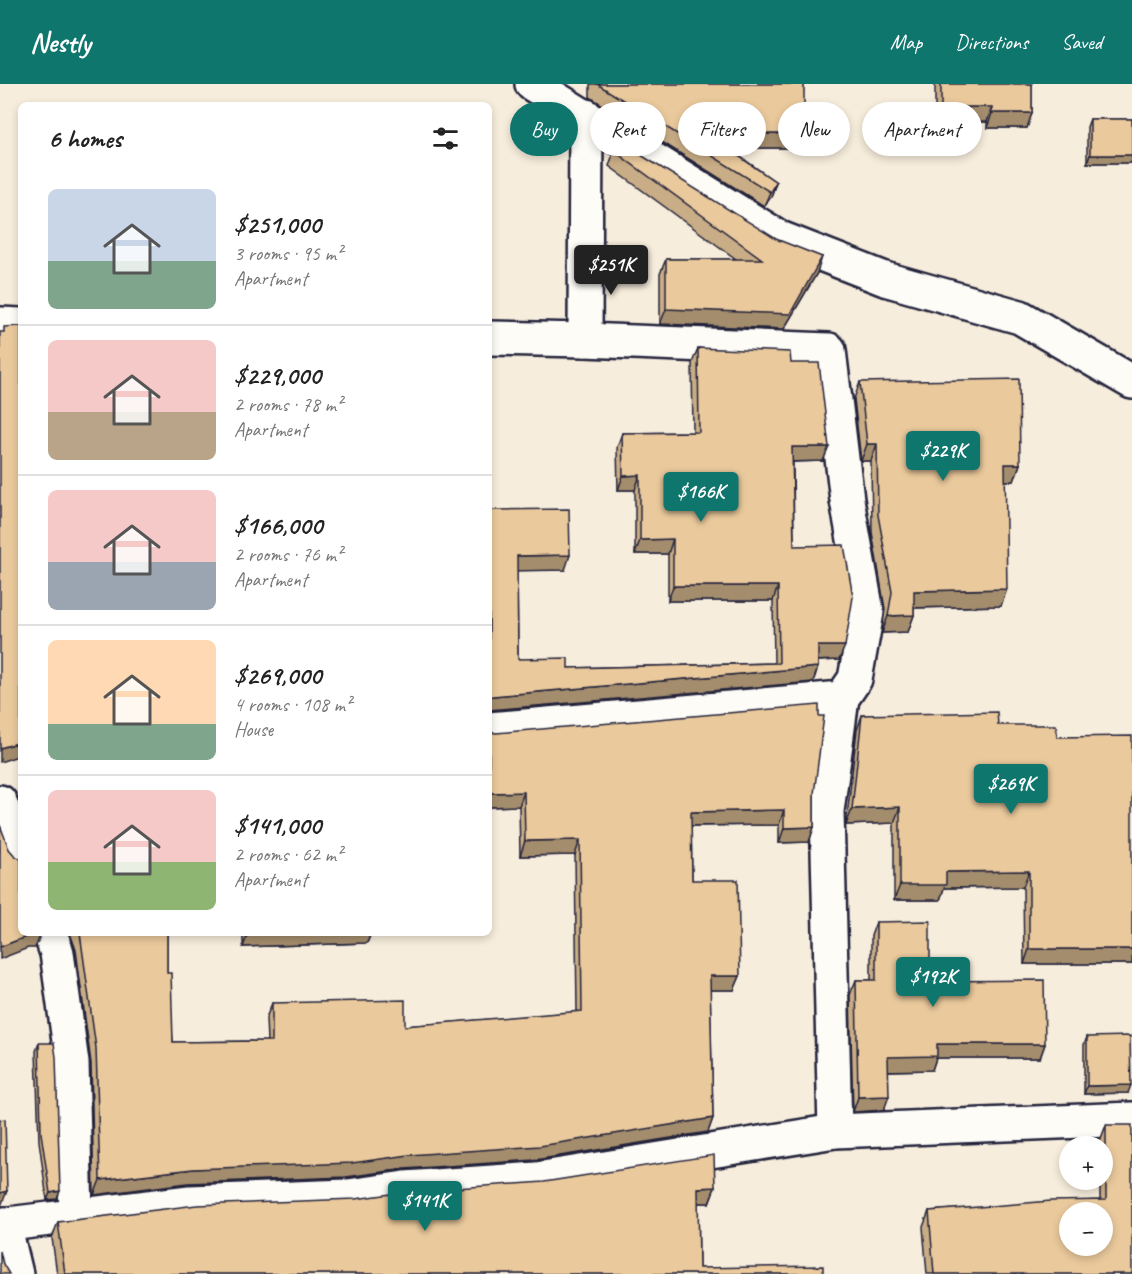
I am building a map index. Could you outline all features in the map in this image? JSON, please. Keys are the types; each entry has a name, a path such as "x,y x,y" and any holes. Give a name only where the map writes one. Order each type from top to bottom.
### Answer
{"street":[{"path":"532,84 780,237 885,279 1020,317 1132,382"},
{"path":"585,340 586,116"},
{"path":"0,324 18,325"},
{"path":"492,338 829,350 847,500 867,612 855,679 842,698 827,811 835,1131"},
{"path":"492,729 842,698"},
{"path":"8,806 18,844"},
{"path":"51,936 57,953 72,1063 76,1216"},
{"path":"16,1274 2,1225 190,1202 348,1196 405,1188 537,1179 835,1131 1132,1119"}],"building":[{"path":"597,84 804,84 804,102 778,102 778,134 766,134 766,102 678,102 678,135 666,127 666,102 626,102"},
{"path":"941,84 1032,84 1032,113 992,113 992,107 982,107 982,102 941,102"},
{"path":"1090,119 1132,119 1132,155 1090,155"},
{"path":"621,156 643,156 776,239 822,257 790,314 666,309 666,259 762,259"},
{"path":"712,156 739,156 776,182 770,192"},
{"path":"18,326 18,743 0,748 0,332 4,332 4,327"},
{"path":"698,348 790,352 791,363 819,363 829,447 792,447 794,546 844,545 853,597 845,646 818,646 818,667 492,696 492,510 569,509 570,555 517,556 518,659 568,658 568,668 779,663 778,586 673,586 673,539 640,540 640,475 623,476 622,433 699,432"},
{"path":"1019,379 1020,464 1005,464 1007,589 914,591 914,615 888,616 892,592 878,515 877,444 867,444 860,382"},
{"path":"819,705 819,716 824,716 814,794 814,827 784,828 784,810 691,812 692,880 738,880 740,976 710,976 713,1118 540,1146 409,1155 352,1163 193,1169 100,1180 96,1048 80,936 167,936 167,973 171,973 173,1042 272,1041 272,1003 405,1000 405,1026 582,1011 580,840 525,841 524,792 492,793 492,732"},
{"path":"997,712 998,725 1056,725 1057,737 1132,736 1132,949 1029,949 1029,871 946,872 946,885 900,885 900,807 852,809 862,715"},
{"path":"0,825 9,849 18,858 18,936 28,936 0,947"},
{"path":"930,921 930,971 936,971 937,981 1044,980 1045,1044 937,1044 937,1056 888,1057 889,1096 858,1097 856,980 876,980 876,922"},
{"path":"1130,1036 1131,1085 1087,1086 1087,1037"},
{"path":"39,1043 54,1043 56,1057 60,1191 50,1193 41,1133"},
{"path":"5,1119 7,1191 0,1193 0,1120"},
{"path":"1106,1125 1132,1125 1132,1274 934,1274 929,1211 1051,1201 1106,1200 1106,1190 1113,1190 1113,1136 1106,1136"},
{"path":"714,1155 715,1187 698,1188 699,1268 823,1266 823,1274 65,1274 58,1222 197,1205 355,1199 413,1191 544,1182"},
{"path":"0,1251 3,1264 9,1274 0,1274"}]}
